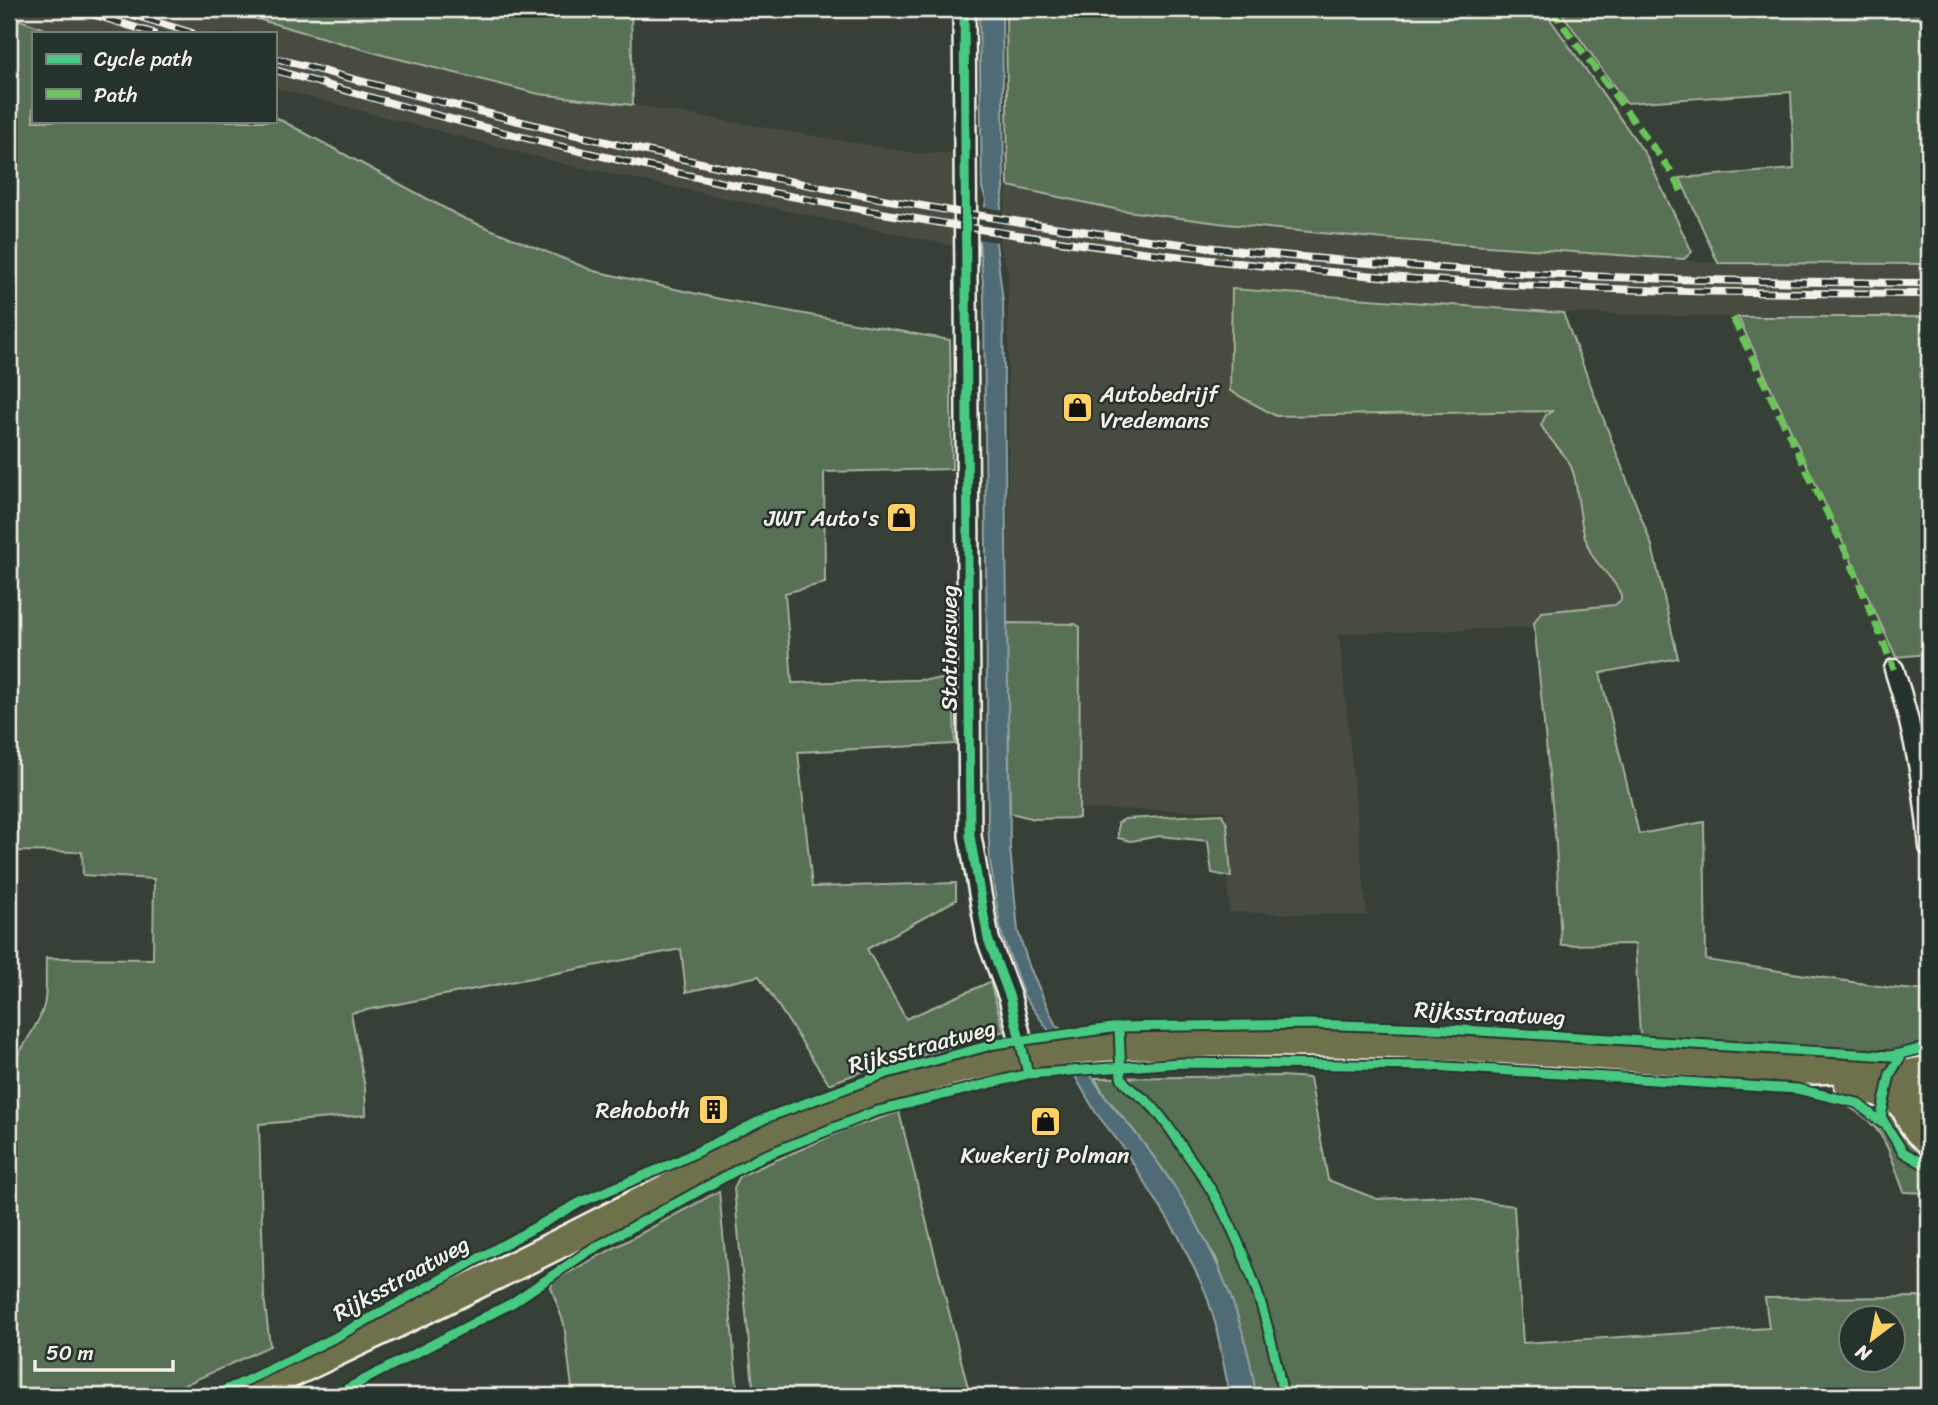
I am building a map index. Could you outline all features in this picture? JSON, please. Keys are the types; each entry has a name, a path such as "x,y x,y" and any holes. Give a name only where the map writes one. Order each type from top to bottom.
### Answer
{"main road":[{"name":"Rijksstraatweg","path":"243,1396 501,1273 717,1162 877,1094 947,1072 1084,1049 1182,1042 1432,1044 1803,1070 1846,1068 1902,1075 1925,1069"},
{"path":"1925,1069 1908,1094 1908,1111 1914,1126 1929,1140"},
{"name":"Rijksstraatweg","path":"1803,1070 1894,1096 1908,1111"},
{"name":"Rijksstraatweg","path":"287,1396 451,1306 501,1273"}],"street":[{"name":"Stationsweg","path":"964,9 970,836 988,939 1010,998 1037,1055"},
{"path":"1894,669 1910,719 1929,848"}],"shaded area":[{"path":"9,9 223,9 383,55 539,94 633,105 915,153 958,153 959,247 564,164 276,88 276,32 53,32 9,16"},
{"path":"1008,186 1119,210 1385,239 1718,263 1929,264 1929,317 1727,317 1563,313 1232,289 1595,406 1668,623 1339,634 1367,916 1229,912 1226,811 1008,808 1008,270 999,243"}],"green space":[{"path":"223,9 631,9 633,105 539,94 383,55"},
{"path":"1006,9 1543,9 1646,155 1692,252 1684,259 1632,256 1385,239 1226,224 1119,210 1008,186"},
{"path":"1559,9 1929,9 1929,264 1718,263 1680,178 1794,169 1791,92 1626,103"},
{"path":"9,16 53,32 32,32 32,122 276,122 276,118 463,218 594,271 720,299 950,340 952,469 824,472 825,583 785,593 792,683 953,679 955,744 798,752 812,887 956,883 956,900 867,949 906,1019 990,982 1004,1031 920,1056 916,1053 906,1055 829,1084 759,976 686,992 681,949 351,1013 365,1088 366,1115 259,1124 264,1296 270,1346 160,1396 9,1396 9,1074 45,1003 46,958 153,959 154,879 83,875 82,852 9,851"},
{"path":"1232,289 1563,313 1652,546 1678,658 1600,673 1639,834 1704,822 1706,960 1892,988 1929,991 1929,1042 1897,1053 1640,1036 1635,944 1561,945 1556,844 1534,623 1541,612 1615,605 1621,600 1621,595 1595,560 1588,545 1572,468 1541,425 1546,415 1553,411 1276,416 1230,391"},
{"path":"1738,317 1929,317 1929,654 1896,657"},
{"path":"1006,623 1075,624 1080,627 1079,818 1035,819 1010,813"},
{"path":"1222,814 1227,824 1231,877 1212,873 1208,841 1160,836 1131,841 1118,838 1118,823 1125,819"},
{"path":"1095,1078 1310,1078 1328,1180 1377,1199 1449,1196 1514,1206 1523,1343 1769,1328 1765,1298 1929,1297 1929,1396 1256,1396 1241,1331 1216,1258 1135,1132 1105,1096"},
{"path":"1837,1101 1864,1114 1903,1155 1928,1171 1929,1193 1904,1192 1888,1149 1875,1127 1853,1109"},
{"path":"1887,1104 1920,1148 1927,1164 1897,1139 1888,1123"},
{"path":"899,1112 970,1396 754,1396 734,1188 740,1176 847,1129"},
{"path":"719,1191 738,1396 573,1396 564,1324 551,1287 553,1281"}],"water":[{"path":"979,9 1002,9 1004,188 996,243 1003,302 1010,848 1018,931 1029,966 1056,1026 1063,1030 1106,1098 1156,1160 1196,1222 1213,1255 1240,1324 1256,1396 1230,1396 1216,1326 1206,1293 1179,1237 1122,1146 1096,1113 1049,1031 1024,996 1001,932 990,861 988,821 984,295 979,240 986,200 982,188"}],"pier":[{"path":"983,207 1003,210 998,242 978,239"}],"railway":[{"path":"76,9 150,32"},
{"path":"114,9 189,32"},
{"path":"276,58 503,117 733,170 848,193 1081,231 1289,256 1472,270 1746,281 1929,283"},
{"path":"276,70 408,108 678,173 815,201 1089,245 1227,262 1506,285 1718,292 1929,294"}],"marked path":[{"path":"1551,9 1673,174 1683,194"},
{"path":"1733,318 1850,560 1894,669"}],"cycle path":[{"path":"964,9 970,836 988,939 1010,998 1028,1074"},
{"path":"190,1396 215,1394 237,1385 336,1337 581,1202 674,1163 768,1117 884,1074 995,1044 1119,1027 1310,1024 1429,1028 1891,1056 1929,1047"},
{"path":"1119,1027 1121,1077 1154,1108 1170,1129 1208,1185 1238,1242 1260,1302 1283,1396"},
{"path":"1901,1056 1890,1074 1881,1117 1903,1152 1929,1167"},
{"path":"333,1396 512,1303 587,1252 761,1157 874,1112 1028,1074 1180,1063 1431,1066 1797,1089 1857,1103 1882,1123"}],"place":[{"name":"Autobedrijf Vredemans","path":"1077,407"},
{"name":"JWT Auto's","path":"902,518"},
{"name":"Rehoboth","path":"713,1110"},
{"name":"Kwekerij Polman","path":"1045,1121"}]}
